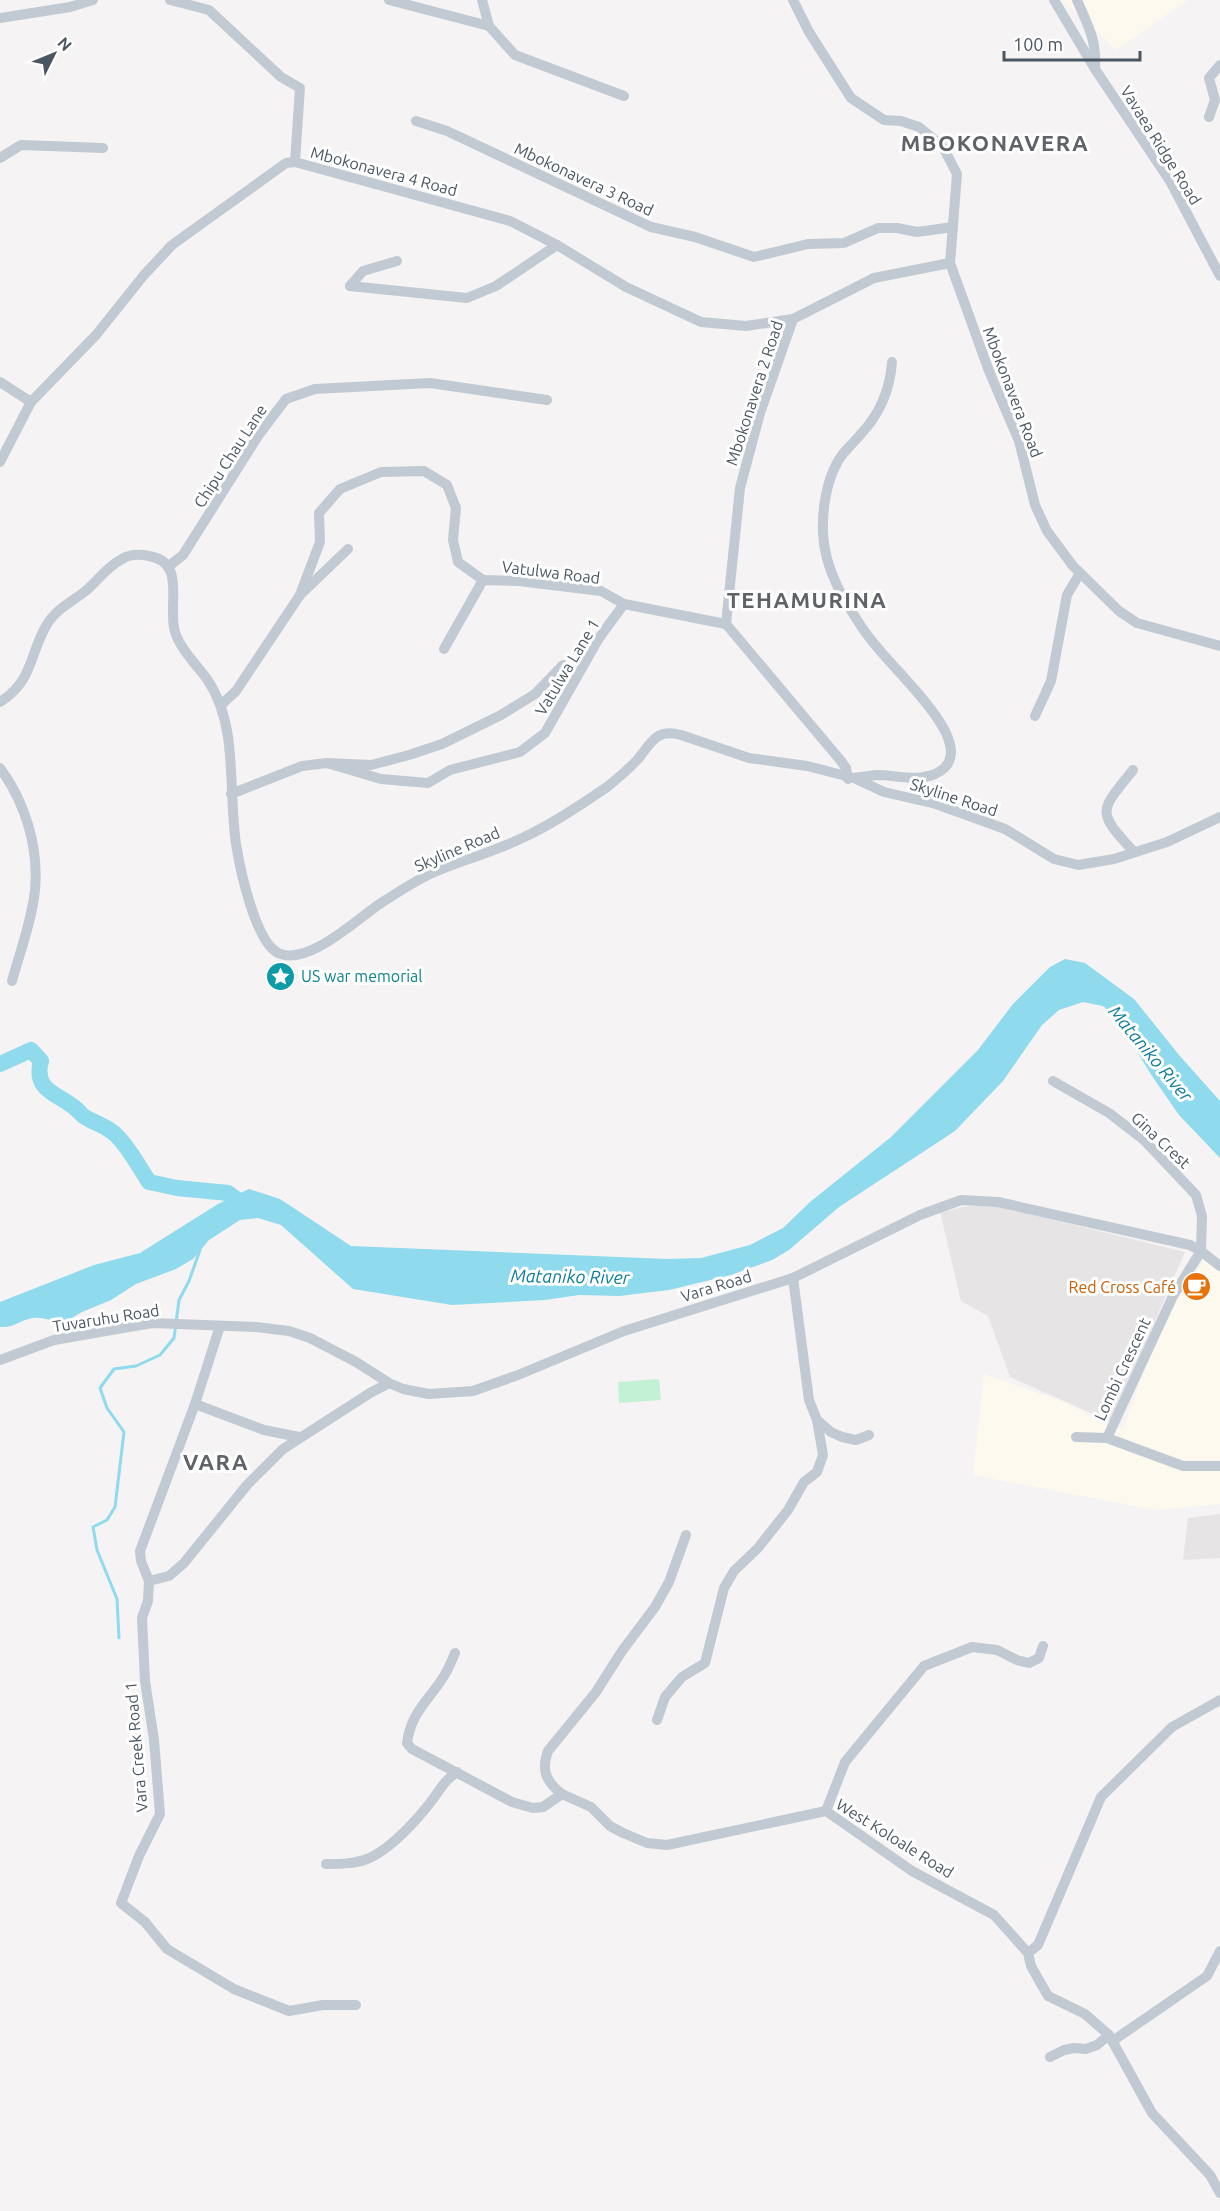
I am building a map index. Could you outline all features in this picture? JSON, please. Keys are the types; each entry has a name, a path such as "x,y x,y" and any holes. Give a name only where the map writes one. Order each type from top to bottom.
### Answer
{"street":[{"path":"0,18 70,7 93,0"},
{"path":"170,0 209,10 281,77 300,88 296,162"},
{"path":"389,0 489,26"},
{"path":"482,0 489,26 514,55 624,96"},
{"path":"793,0 809,32 851,98 884,120 901,121 920,127 943,147 957,174 950,263"},
{"name":"Vavaea Ridge Road","path":"1054,0 1095,69 1170,182 1220,276"},
{"path":"1077,0 1093,36 1096,51 1095,69"},
{"path":"1209,117 1215,100 1209,78 1220,65"},
{"name":"Mbokonavera 3 Road","path":"416,121 447,132 651,227 694,237 754,257 808,244 844,243 878,228 897,228 917,232 953,227"},
{"path":"0,158 21,145 103,148"},
{"name":"Mbokonavera 4 Road","path":"0,462 31,402 96,335 144,275 172,245 286,163 296,162 510,221 557,245 626,287 701,322 746,326 793,319"},
{"path":"397,261 363,272 350,286 467,298 496,286 557,245"},
{"name":"Mbokonavera 2 Road","path":"726,624 740,488 760,413 793,319 874,278 950,263"},
{"name":"Mbokonavera Road","path":"950,263 989,371 1019,441 1035,505 1047,531 1080,573 1119,611 1137,623 1220,646"},
{"path":"726,624 841,761 851,778 878,775 919,778 934,774 946,766 951,751 944,729 934,713 877,648 858,621 835,582 826,558 824,509 831,477 837,462 868,427 884,400 891,382 892,362"},
{"path":"0,381 31,402"},
{"name":"Chipu Chau Lane","path":"169,566 183,555 258,436 286,399 315,389 430,383 547,400"},
{"path":"300,595 320,542 319,513 340,489 381,472 424,471 447,485 456,508 453,540 458,562 483,580"},
{"path":"222,704 236,691 300,595 348,549"},
{"path":"0,702 9,696 28,673 46,624 110,566 133,554 158,558 169,566"},
{"name":"Skyline Road","path":"169,566 172,575 173,618 176,633 181,645 222,704 228,737 237,846 253,913 266,942 276,952 289,955 303,952 336,938 379,905 429,875 519,840 553,822 611,784 636,761 649,744 662,734 671,732 749,758 807,766 851,778 884,792 922,800 1005,829 1043,854 1077,865 1090,864 1167,842 1220,817"},
{"path":"1035,716 1051,681 1067,595 1080,573"},
{"name":"Vatulwa Road","path":"444,649 483,580 519,581 601,591 624,604 726,624"},
{"name":"Vatulwa Lane 1","path":"327,763 381,779 428,783 450,770 520,752 544,733 599,638 624,604"},
{"path":"231,794 302,766 327,763 371,765 442,744 501,715 535,694 563,665"},
{"path":"0,768 13,785 23,806 34,853 36,875 35,893 12,981"},
{"path":"1133,770 1109,800 1106,812 1112,829 1134,852"},
{"name":"Gina Crest","path":"1053,1081 1108,1113 1144,1140 1196,1195 1202,1216 1201,1251"},
{"name":"Vara Road","path":"220,1326 289,1331 310,1338 347,1356 389,1383 403,1389 429,1394 473,1391 624,1331 793,1278 920,1215 961,1200 1010,1205 1190,1245 1220,1266"},
{"name":"Lombi Crescent","path":"1107,1438 1173,1296 1201,1251"},
{"path":"657,1720 665,1697 682,1677 705,1663 724,1588 734,1570 758,1548 788,1510 804,1482 817,1472 823,1455 817,1420 809,1400 793,1278"},
{"name":"Tuvaruhu Road","path":"0,1360 54,1340 152,1323 220,1326"},
{"name":"Vara Creek Road 1","path":"220,1326 195,1404 140,1551 141,1561 149,1581 148,1601 142,1618 145,1681 154,1740 160,1814 139,1856 120,1903 145,1922 167,1949 234,1989 289,2011 323,2005 356,2005"},
{"path":"149,1581 169,1576 184,1563 248,1485 284,1449 299,1437 389,1383"},
{"path":"195,1404 264,1430 299,1437"},
{"path":"817,1420 831,1432 842,1437 856,1440 869,1435"},
{"name":"Lombi Crescent","path":"1076,1437 1107,1438 1183,1466 1220,1466"},
{"path":"455,1653 440,1683 413,1718 407,1743 424,1756 512,1802 533,1808 543,1807 562,1794 552,1787 545,1776 544,1762 548,1752 596,1692 622,1651 655,1607 669,1582 686,1535"},
{"path":"826,1811 845,1762 924,1666 972,1647 998,1650 1017,1660 1029,1663 1039,1658 1043,1646"},
{"path":"1028,1953 1038,1945 1101,1797 1172,1727 1220,1700"},
{"path":"326,1864 351,1863 369,1859 412,1824 434,1798 441,1785 457,1772"},
{"name":"West Koloale Road","path":"562,1794 591,1807 610,1826 647,1844 667,1845 826,1811 912,1870 994,1915 1028,1953 1031,1966 1048,1996 1085,2014 1103,2028 1111,2038 1152,2112 1210,2175 1220,2193"},
{"path":"1050,2057 1064,2050 1086,2049 1111,2038 1207,1976 1220,1951"}],"shaded area":[{"path":"1062,0 1188,0 1116,50"},
{"path":"969,1206 998,1206 1185,1252 1111,1422 1010,1377 988,1316 961,1301 940,1212"},
{"path":"1207,1256 1220,1267 1220,1504 1155,1510 973,1475 984,1374 1066,1403 1104,1424 1123,1429 1164,1315"},
{"path":"1220,1514 1220,1558 1183,1560 1188,1518"}],"green space":[{"path":"659,1379 661,1400 619,1403 618,1382"}],"water":[{"name":"Mataniko River","path":"1065,959 1085,963 1134,999 1220,1101 1220,1158 1179,1115 1117,1019 1103,1006 1083,1002 1059,1010 1042,1025 1003,1081 955,1131 839,1207 789,1250 772,1260 731,1275 669,1290 619,1296 579,1295 545,1300 452,1305 353,1289 281,1225 258,1218 240,1220 209,1240 193,1259 176,1269 136,1284 111,1300 63,1323 33,1318 0,1327 0,1302 94,1265 140,1253 218,1204 249,1189 280,1199 351,1246 668,1259 701,1258 750,1245 783,1228 810,1202 891,1137 978,1050 1013,1004 1050,967"}],"waterway":[{"path":"0,1064 31,1050 41,1061 39,1071 43,1085 84,1116 113,1133 126,1147 149,1182 177,1188 228,1193 243,1204"},
{"path":"119,1638 117,1599 97,1550 93,1527 107,1520 115,1507 124,1432 107,1408 100,1388 114,1369 136,1366 160,1355 174,1338 179,1300 189,1281 200,1250"}],"place":[{"name":"US war memorial","path":"280,976"},
{"name":"Red Cross Café","path":"1197,1287"}],"district":[{"name":"MBOKONAVERA","path":"995,142"},
{"name":"TEHAMURINA","path":"807,599"},
{"name":"VARA","path":"216,1461"}]}
